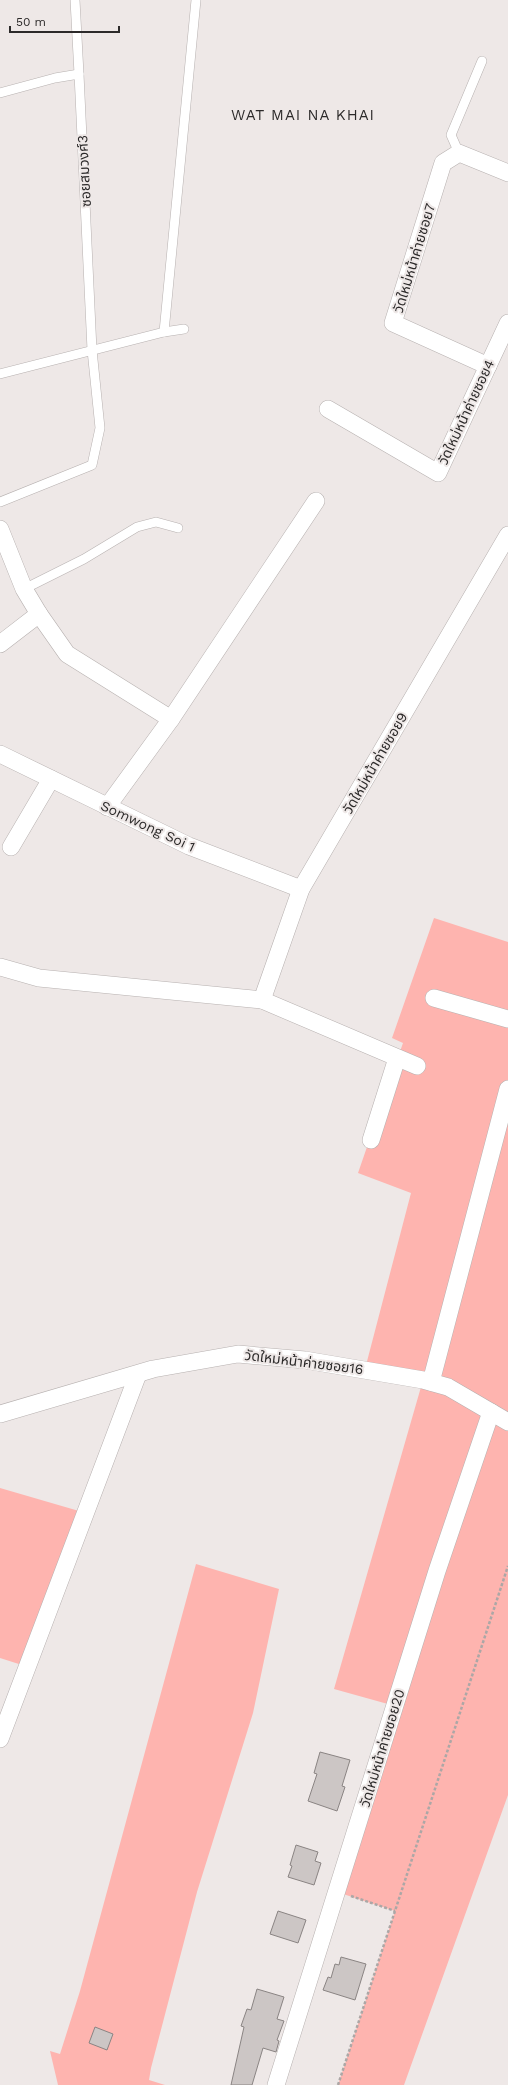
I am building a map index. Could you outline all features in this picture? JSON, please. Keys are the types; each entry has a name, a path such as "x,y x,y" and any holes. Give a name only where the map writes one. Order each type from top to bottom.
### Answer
{"street":[{"path":"459,153 508,173"},
{"name":"วัดใหม่หน้าค่ายซอย7","path":"459,153 443,163 393,323 488,366"},
{"name":"วัดใหม่หน้าค่ายซอย4","path":"328,409 438,473 508,323"},
{"path":"107,806 171,720 316,502"},
{"path":"0,529 24,589 39,614 67,654 171,720"},
{"name":"วัดใหม่หน้าค่ายซอย9","path":"262,1000 301,889 508,535"},
{"path":"0,644 39,614"},
{"name":"Somwong Soi 1","path":"0,754 189,846 301,889"},
{"path":"11,847 51,779"},
{"path":"0,967 39,978 262,1000 417,1066"},
{"path":"434,998 508,1019"},
{"path":"371,1140 397,1058"},
{"path":"431,1382 508,1089"},
{"name":"วัดใหม่หน้าค่ายซอย16","path":"0,1414 153,1369 238,1354 305,1360 365,1369 431,1382 448,1387 508,1422"},
{"path":"0,1739 138,1374"},
{"name":"วัดใหม่หน้าค่ายซอย20","path":"276,2085 438,1571 491,1412"}],"lane":[{"name":"ซอยสมวงศ์3","path":"0,502 92,465 100,428 92,350 75,0"},
{"path":"164,332 196,0"},
{"path":"459,153 451,135 482,61"},
{"path":"0,93 55,78 79,74"},
{"path":"0,374 164,332 184,329"},
{"path":"24,589 84,559 137,527 156,522 178,528"}],"path":[{"path":"338,2085 508,1566"},
{"path":"337,1892 396,1911"}],"shaded area":[{"path":"434,918 508,942 508,1795 404,2085 338,2085 395,1911 337,1892 395,1706 334,1689 423,1380 365,1369 411,1193 358,1173 403,1043 392,1038"},
{"path":"0,1488 79,1511 22,1665 0,1658"},
{"path":"196,1564 279,1589 253,1713 197,1892 151,2068 149,2080 165,2085 58,2085 50,2051 60,2054 80,1991"}],"building":[{"path":"320,1752 350,1760 342,1786 345,1787 337,1811 308,1801 317,1774 314,1773"},
{"path":"296,1845 318,1852 315,1861 321,1863 314,1885 288,1877 292,1866 290,1865"},
{"path":"278,1911 306,1920 298,1943 270,1934"},
{"path":"341,1957 366,1964 355,2000 323,1990 328,1977 331,1978 335,1964 339,1965"},
{"path":"257,1989 284,1997 277,2019 284,2021 277,2040 279,2041 276,2052 263,2048 252,2085 231,2085 244,2027 241,2026 247,2009 251,2010"},
{"path":"95,2027 113,2034 107,2050 89,2043"}],"district":[{"name":"WAT MAI NA KHAI","path":"303,115"}]}
